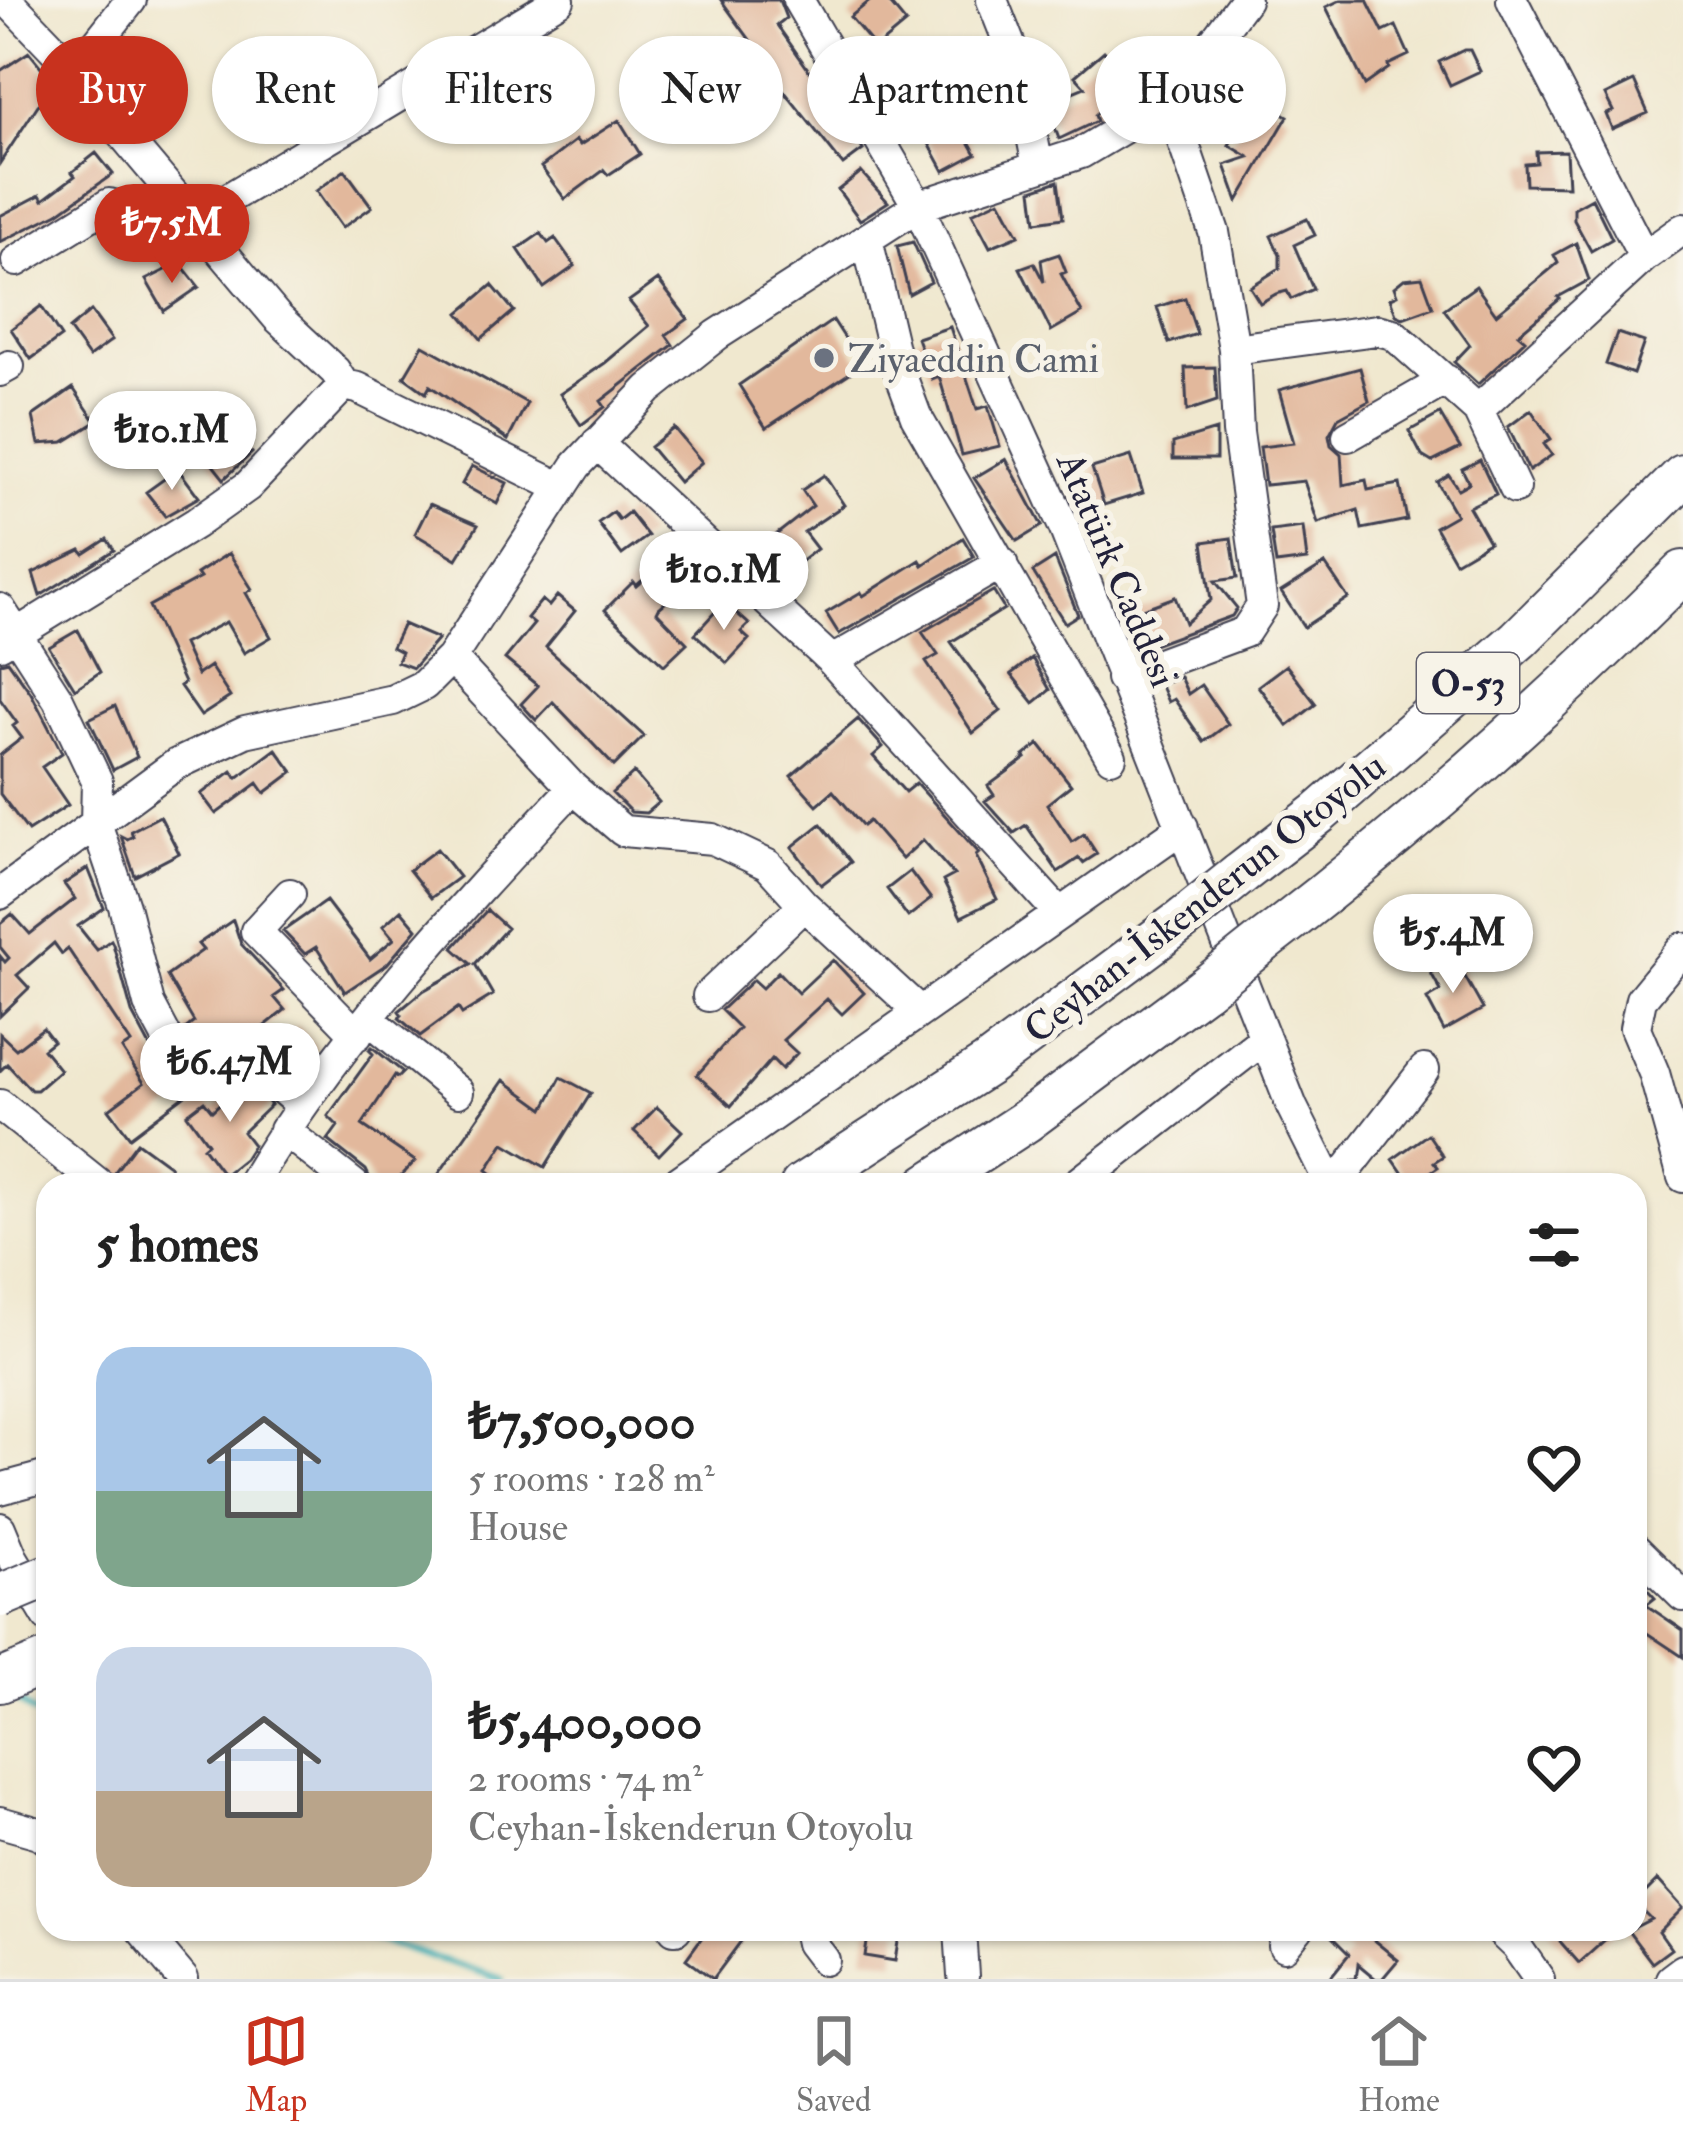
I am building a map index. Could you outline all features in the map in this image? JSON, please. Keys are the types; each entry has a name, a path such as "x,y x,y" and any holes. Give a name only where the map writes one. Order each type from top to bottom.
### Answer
{"highway":[{"name":"Ceyhan-İskenderun Otoyolu","path":"820,1173 987,1065 1319,813 1519,639 1683,476"},
{"name":"Ceyhan-İskenderun Otoyolu","path":"946,1173 1026,1121 1362,866 1566,689 1683,572"},
{"path":"0,1597 36,1581"},
{"path":"0,1681 36,1666"}],"street":[{"path":"7,0 41,36"},
{"path":"102,36 130,0"},
{"path":"17,261 109,204 127,209 166,247 559,0"},
{"name":"Atatürk Caddesi","path":"798,0 918,206 1064,527 1292,1107 1327,1173"},
{"path":"992,0 1019,68 1038,167"},
{"path":"1218,36 1245,0"},
{"path":"1512,0 1644,257"},
{"path":"131,144 278,317 335,370 344,385 562,488"},
{"path":"0,894 175,765 244,733 393,700 424,685 452,658 562,488 649,389 717,335 918,206 1096,144"},
{"path":"1121,678 1245,632 1262,606 1238,433 1234,349 1214,232 1184,144"},
{"path":"1478,410 1644,257 1683,230"},
{"path":"867,239 896,362 916,416 1111,757"},
{"path":"1234,349 1378,330 1407,345 1478,410 1515,488"},
{"path":"1348,436 1446,380"},
{"path":"188,1077 149,1004 97,823 97,781 58,699 6,628 196,524 248,486 344,385"},
{"path":"597,443 832,661 1059,913"},
{"path":"832,661 1002,563"},
{"path":"452,658 573,788 622,831 713,839 769,865 804,905 920,1012"},
{"path":"259,1173 293,1118 424,949 573,788"},
{"path":"691,1173 1183,827"},
{"path":"290,894 256,932 363,1027 458,1092"},
{"path":"708,997 804,905"},
{"path":"1683,948 1641,999 1636,1028 1654,1073 1683,1177"},
{"path":"1091,1173 1265,1038"},
{"path":"250,1051 293,1118 343,1173"},
{"path":"1342,1173 1424,1070"},
{"path":"0,1106 85,1173"},
{"path":"0,1489 36,1479"},
{"path":"0,1528 36,1597"},
{"path":"1647,1561 1683,1596"},
{"path":"0,1822 36,1832"},
{"path":"151,1941 183,1979"},
{"path":"811,1941 824,1960"},
{"path":"961,1941 963,1976"},
{"path":"1511,1941 1539,1979"},
{"path":"1671,1979 1683,1970"}],"building":[{"path":"721,0 779,0 786,18 777,25 807,68 807,120 783,90 783,36 747,36"},
{"path":"871,0 887,0 906,23 890,36 866,36 850,17"},
{"path":"1341,0 1367,0 1383,32 1396,26 1409,55 1365,85 1326,7"},
{"path":"1470,50 1480,71 1450,85 1439,62"},
{"path":"29,52 36,61 36,108 0,163 0,71"},
{"path":"1095,59 1095,122 1071,133 1071,93 1085,87 1075,76"},
{"path":"1634,81 1648,113 1612,129 1606,114 1613,111 1605,95"},
{"path":"619,120 619,144 634,144 640,154 608,175 604,170 565,199 541,167 571,144 595,144 595,135"},
{"path":"826,144 860,144 863,150 843,165"},
{"path":"929,144 970,144 976,154 944,171"},
{"path":"1272,144 1238,201 1225,165 1249,157 1229,145"},
{"path":"1566,151 1568,186 1526,185 1525,164 1537,163 1536,152"},
{"path":"96,153 113,174 58,213 0,242 0,216 40,195 43,200"},
{"path":"345,170 372,207 342,228 316,191"},
{"path":"861,172 888,202 860,220 838,190"},
{"path":"1058,181 1063,218 1036,222 1032,190"},
{"path":"1592,198 1612,239 1591,251 1574,220 1574,208"},
{"path":"1000,200 1019,235 990,247 972,213"},
{"path":"1307,219 1315,235 1294,245 1313,289 1291,299 1287,291 1260,303 1250,287 1280,268 1271,236"},
{"path":"541,233 548,243 555,238 575,266 544,288 518,249"},
{"path":"913,242 931,282 909,294 897,246"},
{"path":"1576,243 1589,280 1558,297 1518,334 1525,340 1478,384 1454,362 1470,345 1444,309 1476,286 1496,314 1558,263 1554,255"},
{"path":"1059,254 1066,272 1061,274 1082,313 1051,331 1020,268 1034,263 1044,282 1041,260"},
{"path":"180,263 199,287 164,311 146,280"},
{"path":"1422,277 1433,307 1403,318 1396,315 1390,298 1397,295 1394,287 1404,279"},
{"path":"658,280 688,319 666,335 673,345 601,401 605,407 581,425 560,394 649,326 629,301"},
{"path":"492,285 514,311 481,339 459,313"},
{"path":"1185,298 1197,334 1169,343 1157,307"},
{"path":"41,306 61,337 31,359 11,329"},
{"path":"91,311 112,340 89,357 69,329"},
{"path":"833,320 862,365 766,428 739,385"},
{"path":"950,327 977,409 988,406 1000,446 962,455 939,376 932,379 917,338"},
{"path":"1617,333 1644,342 1633,374 1606,364"},
{"path":"423,345 527,403 508,440 430,386 426,393 404,377"},
{"path":"1215,367 1217,401 1187,411 1185,368"},
{"path":"1360,368 1369,401 1338,418 1329,435 1331,445 1341,454 1343,485 1366,480 1368,490 1400,484 1407,520 1362,529 1358,510 1318,523 1304,481 1265,485 1260,447 1294,443 1279,390"},
{"path":"73,388 96,422 64,442 39,444 33,416"},
{"path":"1531,410 1551,439 1544,444 1552,455 1529,471 1508,427"},
{"path":"1440,414 1460,448 1432,462 1422,456 1409,431"},
{"path":"674,428 702,462 679,482 650,447"},
{"path":"1216,430 1216,459 1173,459 1173,443"},
{"path":"237,439 247,455 253,452 224,479 209,460"},
{"path":"1131,456 1143,493 1104,505 1092,468"},
{"path":"1006,459 1042,526 1017,541 974,478"},
{"path":"1480,460 1496,494 1469,507 1489,542 1455,562 1435,527 1456,515 1437,482 1449,475 1458,489 1469,483 1462,469"},
{"path":"472,466 507,483 497,504 462,484"},
{"path":"178,469 199,497 165,516 146,492"},
{"path":"824,475 844,505 804,532 817,549 785,574 763,545 813,506 802,490"},
{"path":"430,504 478,525 457,559 415,534"},
{"path":"613,512 619,520 629,512 648,536 622,555 598,523"},
{"path":"1303,527 1307,560 1276,564 1271,531"},
{"path":"963,538 974,557 839,634 826,613 920,560 923,565"},
{"path":"1231,538 1237,578 1215,581 1237,608 1232,616 1150,646 1137,611 1175,597 1185,623 1211,600 1203,542"},
{"path":"107,539 114,550 40,596 33,573 81,550 84,554"},
{"path":"229,553 252,589 246,593 271,637 244,653 226,622 183,644 197,675 210,666 230,697 201,716 180,686 184,683 149,606 200,578 197,574"},
{"path":"673,554 694,578 657,612 687,643 664,665 605,610 633,582 636,586"},
{"path":"1055,558 1078,615 1065,623 1033,572"},
{"path":"1325,564 1348,598 1304,627 1281,592"},
{"path":"993,591 1004,609 951,642 1001,711 973,733 926,662 938,655 922,632"},
{"path":"557,596 575,611 546,647 644,736 614,766 553,702 536,720 521,704 538,686 505,659 534,624 527,618 542,600 549,606"},
{"path":"724,602 749,624 741,632 749,639 727,663 695,634"},
{"path":"403,624 438,639 413,668 397,662 401,652 392,647"},
{"path":"78,630 100,672 75,689 49,647"},
{"path":"1032,658 1050,690 1034,703 1011,674"},
{"path":"8,661 31,693 62,753 42,767 68,805 28,831 0,794 0,755 22,738 0,699 0,663"},
{"path":"1286,665 1316,704 1288,726 1258,686"},
{"path":"1180,677 1188,694 1201,685 1228,724 1204,742 1174,699 1168,702 1160,684"},
{"path":"115,706 137,757 113,770 89,719"},
{"path":"858,719 883,747 873,756 905,792 916,783 979,853 976,856 997,899 961,917 943,881 954,875 923,840 902,859 869,821 863,826 833,791 817,805 791,776"},
{"path":"1039,744 1071,785 1047,804 1072,842 1084,834 1097,854 1083,863 1079,858 1058,872 1026,825 1014,833 985,801 994,795 988,786"},
{"path":"276,749 293,772 265,793 258,783 216,814 201,794 232,771 237,778"},
{"path":"634,773 659,802 646,813 631,812 612,793"},
{"path":"160,816 179,853 135,876 121,836 133,836 131,831"},
{"path":"821,824 851,862 821,885 792,847"},
{"path":"437,849 459,877 431,898 409,870"},
{"path":"88,868 104,908 78,926 97,950 111,940 132,1013 171,1086 184,1096 130,1137 109,1109 144,1083 122,1049 131,1043 68,949 62,954 54,943 17,975 29,988 0,1016 0,956 5,962 9,958 0,947 0,924 12,914 30,934 75,899 64,884"},
{"path":"910,871 931,899 908,917 887,889"},
{"path":"326,901 370,959 394,939 383,926 401,910 417,929 387,964 345,992 316,947 305,954 283,931"},
{"path":"487,910 507,928 475,964 493,995 462,1014 458,1008 420,1036 399,1018 399,1011 423,991 471,964 453,948"},
{"path":"233,920 241,944 284,990 274,997 285,1010 256,1033 237,1036 231,1053 210,1069 185,1029 194,1022 167,976 203,950 198,944"},
{"path":"1455,959 1483,1009 1444,1031 1427,999 1441,991 1431,973"},
{"path":"833,960 864,993 842,1014 827,999 783,1040 797,1053 782,1069 772,1059 731,1106 697,1075 739,1028 721,1010 753,980 762,988 778,972 798,993"},
{"path":"298,1026 316,1048 290,1070 274,1050"},
{"path":"43,1028 53,1041 43,1049 60,1070 31,1090 7,1064 0,1071 0,1034 16,1049"},
{"path":"372,1047 403,1072 395,1075 362,1125 415,1161 404,1173 367,1173 328,1140 338,1126 328,1116 373,1054"},
{"path":"561,1077 591,1093 545,1167 504,1143 487,1170 491,1173 439,1173 504,1080 544,1109"},
{"path":"246,1078 271,1105 243,1132 253,1145 226,1173 203,1147 208,1143 187,1114 204,1101 212,1111"},
{"path":"657,1107 682,1131 659,1155 634,1131"},
{"path":"1428,1134 1443,1156 1429,1173 1403,1173 1393,1159"},
{"path":"137,1142 170,1166 165,1173 114,1173"},
{"path":"1647,1606 1683,1630 1683,1657 1647,1633"},
{"path":"1658,1880 1683,1908 1659,1932 1671,1949 1652,1963 1636,1941 1647,1941 1651,1919 1647,1891"},
{"path":"699,1941 741,1941 713,1979 686,1959"},
{"path":"867,1941 898,1941 895,1961 865,1956"},
{"path":"1336,1941 1375,1941 1398,1960 1382,1979 1358,1964 1356,1979 1329,1979 1349,1954"},
{"path":"1560,1941 1604,1941 1579,1963"}],"waterway":[{"path":"8,1693 36,1715"},
{"path":"382,1941 502,1979"}],"place":[{"name":"Ziyaeddin Cami","path":"824,358"}]}
